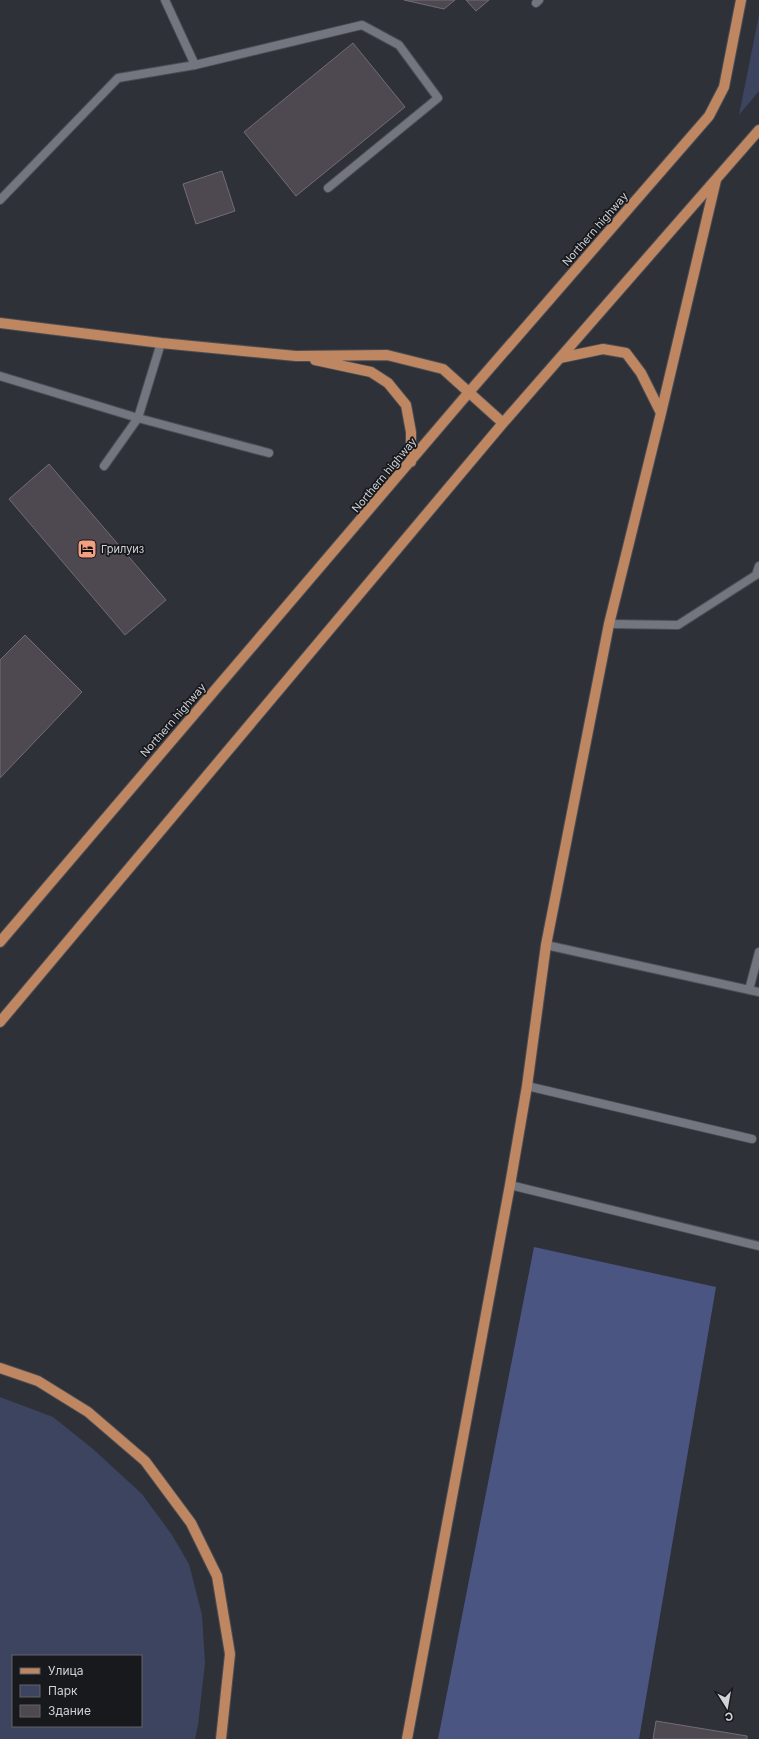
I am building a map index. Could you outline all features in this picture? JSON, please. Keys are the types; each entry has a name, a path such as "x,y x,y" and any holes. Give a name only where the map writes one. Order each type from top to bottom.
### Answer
{"main road":[{"name":"Northern highway","path":"0,942 82,844 411,462 470,391 709,116 724,87 741,0"},
{"path":"0,1022 503,423 759,130"},
{"path":"407,1739 510,1185 527,1086 546,945 609,624 662,413 716,180"},
{"path":"0,323 161,343 296,356 387,355 443,369 470,391 503,423"},
{"path":"560,358 603,349 626,353 641,373 662,413"},
{"path":"296,356 371,372 388,383 406,406 411,432 411,462"},
{"path":"0,1368 38,1381 88,1412 145,1461 191,1523 217,1576 230,1654 221,1739"}],"lane":[{"path":"165,0 195,65"},
{"path":"0,200 118,78 195,65 362,25 399,45 438,98 328,188"},
{"path":"104,466 138,418 161,343"},
{"path":"0,376 138,418 269,453"},
{"path":"609,624 678,625 757,574 759,566"},
{"path":"546,945 759,992"},
{"path":"749,990 759,952"},
{"path":"527,1086 752,1139"},
{"path":"510,1185 759,1246"}],"green space":[{"path":"759,15 759,91 739,115"},
{"path":"0,1397 53,1417 93,1449 142,1494 172,1535 189,1564 202,1615 205,1663 195,1739 0,1739"}],"shaded area":[{"path":"534,1247 716,1287 639,1739 438,1739"}],"building":[{"path":"404,0 455,0 444,9"},
{"path":"466,0 489,0 476,11"},
{"path":"353,43 405,107 296,196 244,132"},
{"path":"222,171 235,211 196,224 183,184"},
{"name":"Грилуиз","path":"49,464 166,600 125,635 9,499"},
{"path":"25,635 82,692 0,778 0,660"},
{"path":"656,1721 747,1736 747,1739 653,1739"}],"place":[{"name":"Грилуиз","path":"87,549"}]}
